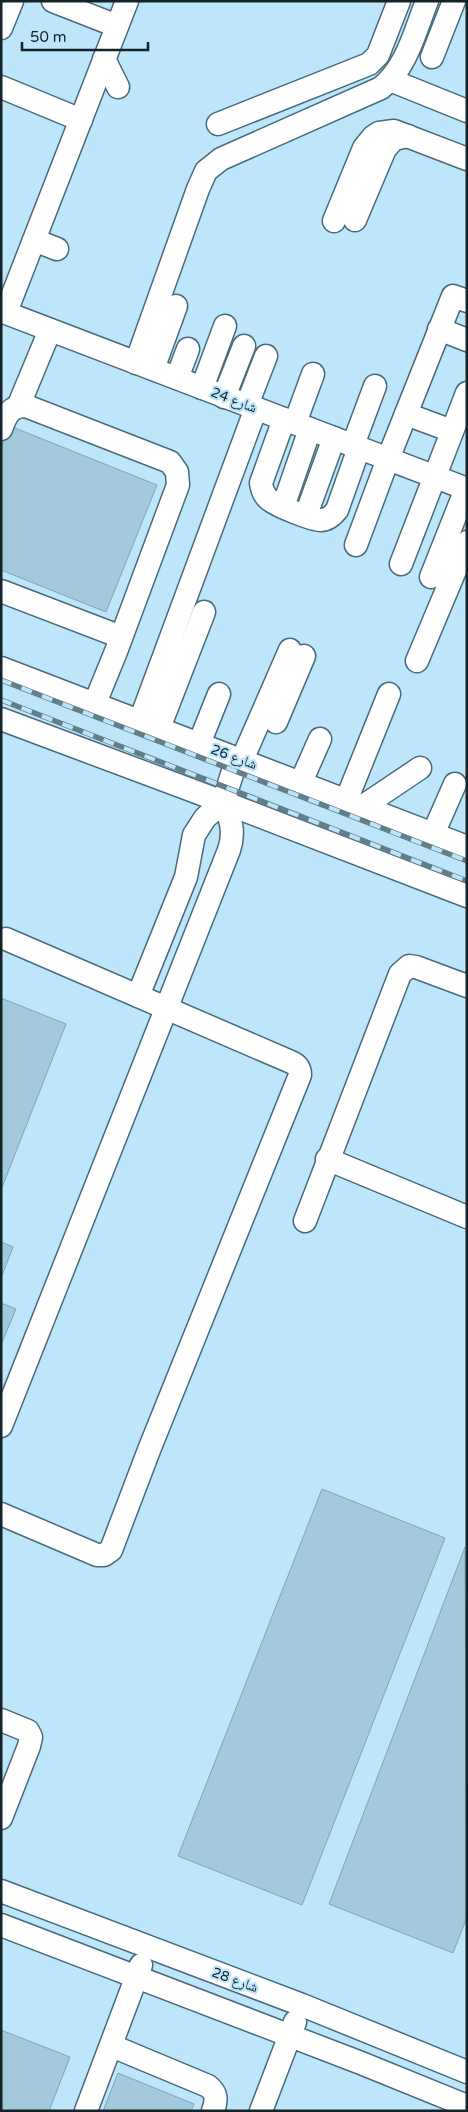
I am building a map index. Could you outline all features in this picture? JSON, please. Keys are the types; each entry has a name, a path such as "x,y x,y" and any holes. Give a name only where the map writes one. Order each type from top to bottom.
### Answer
{"street":[{"path":"1,28 12,1"},
{"path":"54,1 117,26"},
{"path":"3,312 34,240 127,1"},
{"path":"218,124 369,64 378,55 399,1"},
{"path":"144,366 198,189 206,172 221,159 370,94 390,80 400,66 427,1"},
{"path":"432,57 454,1"},
{"path":"104,59 118,87"},
{"path":"390,80 467,111"},
{"path":"1,87 81,120"},
{"path":"344,221 385,149 394,139 408,136 467,159"},
{"path":"34,240 57,249"},
{"path":"356,545 388,458 453,296 467,301"},
{"path":"144,366 176,306"},
{"name":"شارع 24","path":"3,312 466,489"},
{"path":"202,388 226,326"},
{"path":"439,329 467,340"},
{"path":"1,429 10,412 18,406 50,330"},
{"path":"224,396 244,346"},
{"path":"177,378 188,350"},
{"path":"149,724 252,407 266,356"},
{"path":"313,374 296,424 283,506 320,520 333,515 337,510 348,444 375,386"},
{"path":"400,564 467,393"},
{"path":"18,406 26,406 170,462 177,472 178,485 95,703"},
{"path":"406,414 452,431"},
{"path":"430,577 466,489"},
{"path":"417,661 462,569 466,543"},
{"path":"1,591 121,638"},
{"path":"149,724 204,612"},
{"path":"138,996 186,877 194,835 204,818 223,802 246,762 297,653"},
{"name":"شارع 26","path":"1,668 467,847"},
{"path":"199,744 219,694"},
{"path":"354,804 389,694"},
{"path":"1,719 467,896"},
{"path":"301,782 320,739"},
{"path":"354,804 420,768"},
{"path":"433,834 455,784"},
{"path":"1,1426 168,1008 232,840 233,830 229,812 223,802"},
{"path":"1,1514 96,1555 104,1555 111,1550 300,1075 297,1065 6,939"},
{"path":"305,1221 327,1159 400,974 409,966 416,966 467,986"},
{"path":"327,1159 467,1217"},
{"path":"1,1720 28,1730 31,1737 1,1818"},
{"name":"شارع 28","path":"1,1890 148,1948 302,2005 467,2072"},
{"path":"1,1925 290,2035 467,2106"},
{"path":"86,2111 148,1948"},
{"path":"261,2111 302,2005"},
{"path":"361,2063 373,2034"},
{"path":"112,2046 208,2086 215,2095 216,2101 213,2111"}],"building":[{"path":"10,426 157,485 106,612 1,570 1,448"},
{"path":"1,998 66,1024 1,1190"},
{"path":"1,1242 13,1247 1,1278"},
{"path":"1,1303 16,1309 1,1345"},
{"path":"322,1489 445,1538 302,1905 178,1856"},
{"path":"465,1547 467,1917 453,1953 329,1904"},
{"path":"1,2030 70,2057 49,2111 1,2111"},
{"path":"118,2073 194,2104 191,2111 103,2111"}],"railway":[{"path":"1,680 467,861"},
{"path":"1,700 467,881"}]}
